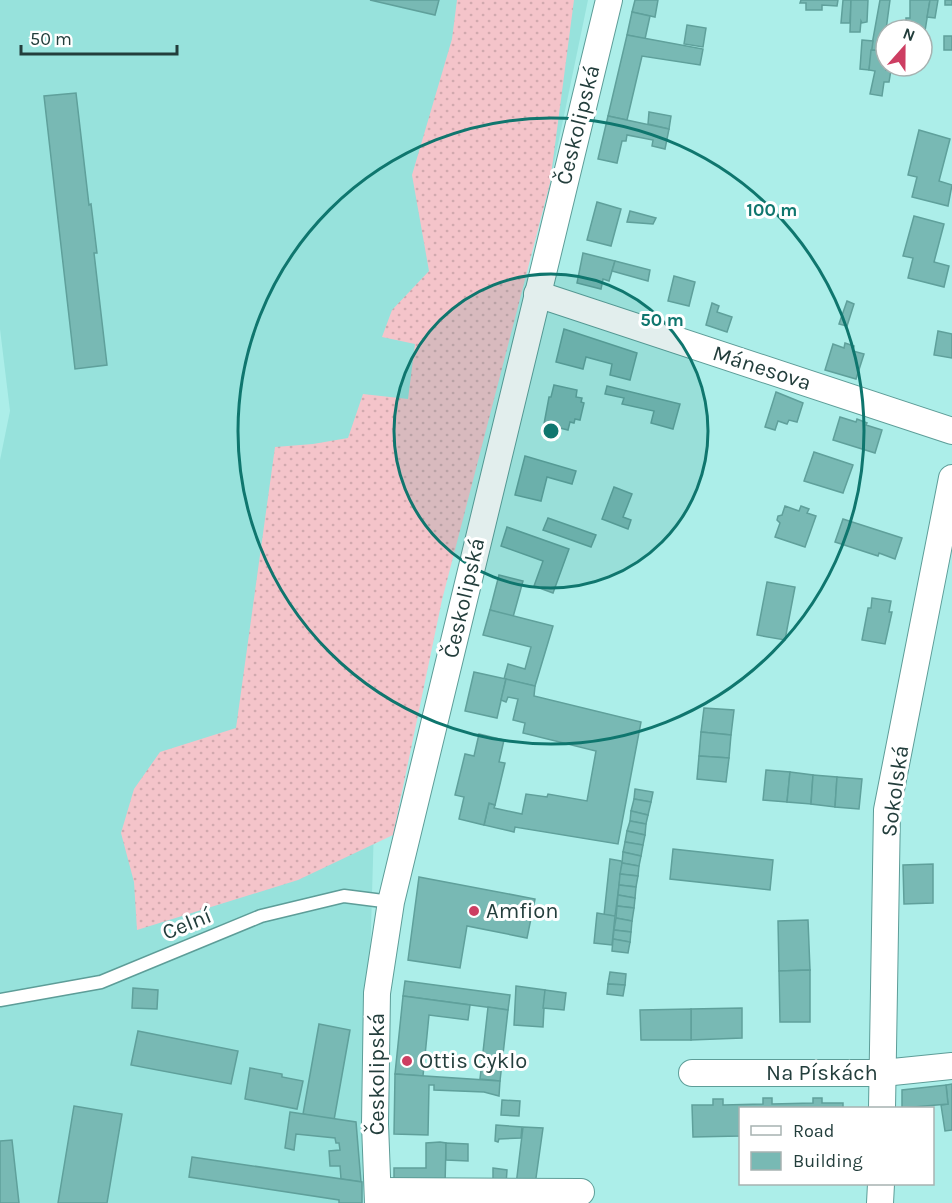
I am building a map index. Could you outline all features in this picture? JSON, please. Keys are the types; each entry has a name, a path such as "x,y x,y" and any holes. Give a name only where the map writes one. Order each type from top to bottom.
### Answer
{"street":[{"name":"Českolipská","path":"378,1197 375,1124 377,993 392,902 609,0"},
{"name":"Mánesova","path":"537,294 952,431"},
{"name":"Sokolská","path":"882,1107 887,810 946,549 952,478"},
{"name":"Na Pískách","path":"692,1074 883,1073 952,1066"},
{"path":"880,1185 880,1203"},
{"path":"378,1197 581,1192"}],"lane":[{"name":"Celní","path":"0,1000 101,982 261,916 344,896 392,902"}],"shaded area":[{"path":"0,0 588,0 550,183 374,826 363,1203 0,1203 0,460 10,411 0,329"},
{"path":"457,0 574,0 550,183 442,600 393,835 298,880 137,930 134,882 121,833 134,789 160,752 236,728 275,447 348,438 363,394 408,399 415,344 382,337 392,310 429,271 412,175 452,39"}],"building":[{"path":"370,0 439,0 435,15"},
{"path":"635,0 658,0 655,17 632,12"},
{"path":"801,0 838,0 837,6 822,5 822,10 806,10 806,3 800,3"},
{"path":"843,0 851,0 850,23 841,23"},
{"path":"851,0 868,0 867,22 862,23 861,21 860,32 850,32"},
{"path":"880,0 890,0 888,18 877,18"},
{"path":"910,0 930,0 927,18 910,18"},
{"path":"930,0 938,0 935,18 927,17"},
{"path":"945,0 952,0 952,5 945,5"},
{"path":"632,12 650,16 645,39 627,35"},
{"path":"687,25 706,28 703,47 684,44"},
{"path":"874,33 874,50 871,50"},
{"path":"627,35 703,49 700,65 642,56 627,120 608,116"},
{"path":"944,36 952,36 952,50 944,50"},
{"path":"862,40 873,41 869,70 860,69"},
{"path":"871,50 874,50 874,71 869,70"},
{"path":"874,76 874,78 890,78 889,82 884,82 882,96 870,94"},
{"path":"76,93 97,253 94,253 107,365 75,369 44,96"},
{"path":"649,112 671,116 669,129 648,124"},
{"path":"608,116 669,129 665,149 652,146 653,140 627,135 626,141 622,141 617,163 598,159"},
{"path":"919,130 950,139 939,181 952,185 948,206 912,197 917,177 908,175"},
{"path":"597,202 621,209 611,246 587,240"},
{"path":"630,211 656,218 653,224 627,222"},
{"path":"914,216 944,224 934,262 949,266 944,287 908,278 913,258 903,256"},
{"path":"583,253 615,261 609,281 603,279 601,289 577,283"},
{"path":"615,261 650,270 648,281 612,271"},
{"path":"674,276 695,282 689,306 668,301"},
{"path":"847,301 854,304 847,326 839,324"},
{"path":"712,303 719,306 717,312 732,317 727,332 706,325"},
{"path":"564,329 637,353 630,380 610,375 612,364 586,357 583,369 556,362"},
{"path":"938,331 952,334 952,358 934,355"},
{"path":"845,343 854,346 853,351 864,354 856,379 825,370 833,344 844,348"},
{"path":"554,385 577,390 576,397 582,398 581,402 584,403 580,420 575,419 574,423 570,422 568,430 544,424 549,397 551,397"},
{"path":"607,386 680,404 673,429 651,423 654,411 622,404 624,398 605,394"},
{"path":"776,392 803,403 797,422 789,420 787,424 778,421 775,430 765,427"},
{"path":"840,417 856,422 857,419 867,423 866,425 882,430 875,453 833,440"},
{"path":"814,452 853,465 843,493 804,481"},
{"path":"525,456 576,471 572,484 547,477 541,501 515,495"},
{"path":"614,487 632,494 623,517 631,520 628,529 602,519"},
{"path":"785,506 799,511 801,506 809,509 807,513 816,516 805,547 775,537 780,523 777,520 778,516 782,515"},
{"path":"548,518 596,535 591,547 543,530"},
{"path":"843,519 902,538 895,559 835,542"},
{"path":"507,527 569,549 553,593 534,586 543,561 501,546"},
{"path":"499,575 523,581 513,617 490,610"},
{"path":"767,582 795,587 785,640 757,635"},
{"path":"872,598 891,601 889,612 892,612 885,644 862,640"},
{"path":"490,610 553,626 535,686 504,679 508,664 525,669 531,647 483,635"},
{"path":"474,672 506,679 497,718 465,711"},
{"path":"506,679 535,686 534,696 641,722 618,844 515,827 514,832 484,825 489,803 495,805 494,808 522,814 526,794 547,797 548,794 587,801 596,751 523,733 525,723 513,720 518,699 508,697 506,702 501,700"},
{"path":"704,708 734,710 731,735 701,732"},
{"path":"701,732 731,735 729,758 699,756"},
{"path":"479,734 504,740 499,762 505,763 495,805 489,803 484,825 459,819 464,797 455,795 465,754 474,756"},
{"path":"699,756 729,758 726,782 697,779"},
{"path":"766,770 790,772 787,802 763,800"},
{"path":"790,772 813,775 811,804 787,802"},
{"path":"813,775 837,777 835,807 811,804"},
{"path":"837,777 862,779 859,809 835,807"},
{"path":"635,789 653,792 651,802 634,799"},
{"path":"634,799 651,802 648,815 631,811"},
{"path":"631,811 648,815 646,824 630,821"},
{"path":"630,821 646,824 645,835 627,831"},
{"path":"627,831 645,835 643,845 625,842"},
{"path":"625,842 643,845 641,856 623,852"},
{"path":"673,849 773,860 770,890 670,879"},
{"path":"623,852 641,856 639,866 622,863"},
{"path":"610,859 622,863 615,916 604,915"},
{"path":"622,863 639,866 638,876 620,874"},
{"path":"933,864 933,903 904,904 903,865"},
{"path":"620,874 638,876 636,887 619,885"},
{"name":"Amfion","path":"419,877 535,899 527,938 467,926 460,968 408,960"},
{"path":"619,885 636,887 635,898 618,895"},
{"path":"618,895 635,898 634,908 617,906"},
{"path":"617,906 634,908 632,921 616,918"},
{"path":"597,913 615,916 612,945 594,943"},
{"path":"616,918 632,921 631,932 614,930"},
{"path":"808,920 810,970 779,971 778,921"},
{"path":"614,930 631,932 630,942 613,939"},
{"path":"613,939 630,942 628,953 612,951"},
{"path":"810,970 810,1022 780,1022 779,971"},
{"path":"610,972 626,974 625,985 608,984"},
{"path":"405,981 510,995 508,1010 403,996"},
{"path":"608,984 625,985 623,996 607,994"},
{"path":"516,986 545,990 543,1027 514,1025"},
{"path":"133,988 158,990 157,1009 132,1008"},
{"path":"545,990 566,993 564,1010 543,1008"},
{"path":"403,996 470,1005 468,1020 429,1015 423,1076 395,1074"},
{"path":"488,1007 508,1010 500,1081 480,1079"},
{"path":"742,1008 742,1038 691,1040 691,1009"},
{"path":"691,1009 691,1040 641,1040 640,1010"},
{"path":"319,1024 350,1030 334,1120 303,1114"},
{"path":"138,1031 238,1051 231,1084 131,1065"},
{"path":"250,1068 303,1081 297,1109 245,1099"},
{"path":"395,1074 500,1081 499,1096 484,1092 434,1090 434,1085 429,1085 428,1135 394,1134"},
{"path":"952,1084 952,1130 945,1131 941,1105 948,1104 946,1085"},
{"path":"946,1085 948,1104 902,1107 902,1090"},
{"path":"763,1098 772,1098 772,1104 813,1103 813,1098 822,1098 822,1103 843,1103 843,1107 739,1107 739,1136 693,1137 692,1105 713,1105 713,1099 723,1099 723,1105 763,1104"},
{"path":"502,1100 520,1101 519,1116 501,1115"},
{"path":"74,1106 122,1114 107,1203 58,1203"},
{"path":"290,1112 356,1122 361,1182 341,1179 340,1166 330,1166 329,1151 340,1150 335,1138 296,1134 294,1150 285,1148"},
{"path":"496,1125 522,1127 521,1138 495,1141"},
{"path":"523,1127 543,1128 535,1185 516,1185"},
{"path":"12,1140 19,1203 0,1203 0,1141"},
{"path":"426,1143 446,1143 445,1185 394,1186 394,1168 426,1168"},
{"path":"446,1143 468,1144 468,1161 446,1160"},
{"path":"192,1157 362,1182 362,1203 339,1203 339,1200 189,1177"},
{"path":"493,1168 507,1170 506,1185 493,1184"}],"place":[{"name":"Amfion","path":"474,911"},
{"name":"Ottis Cyklo","path":"407,1061"}]}
